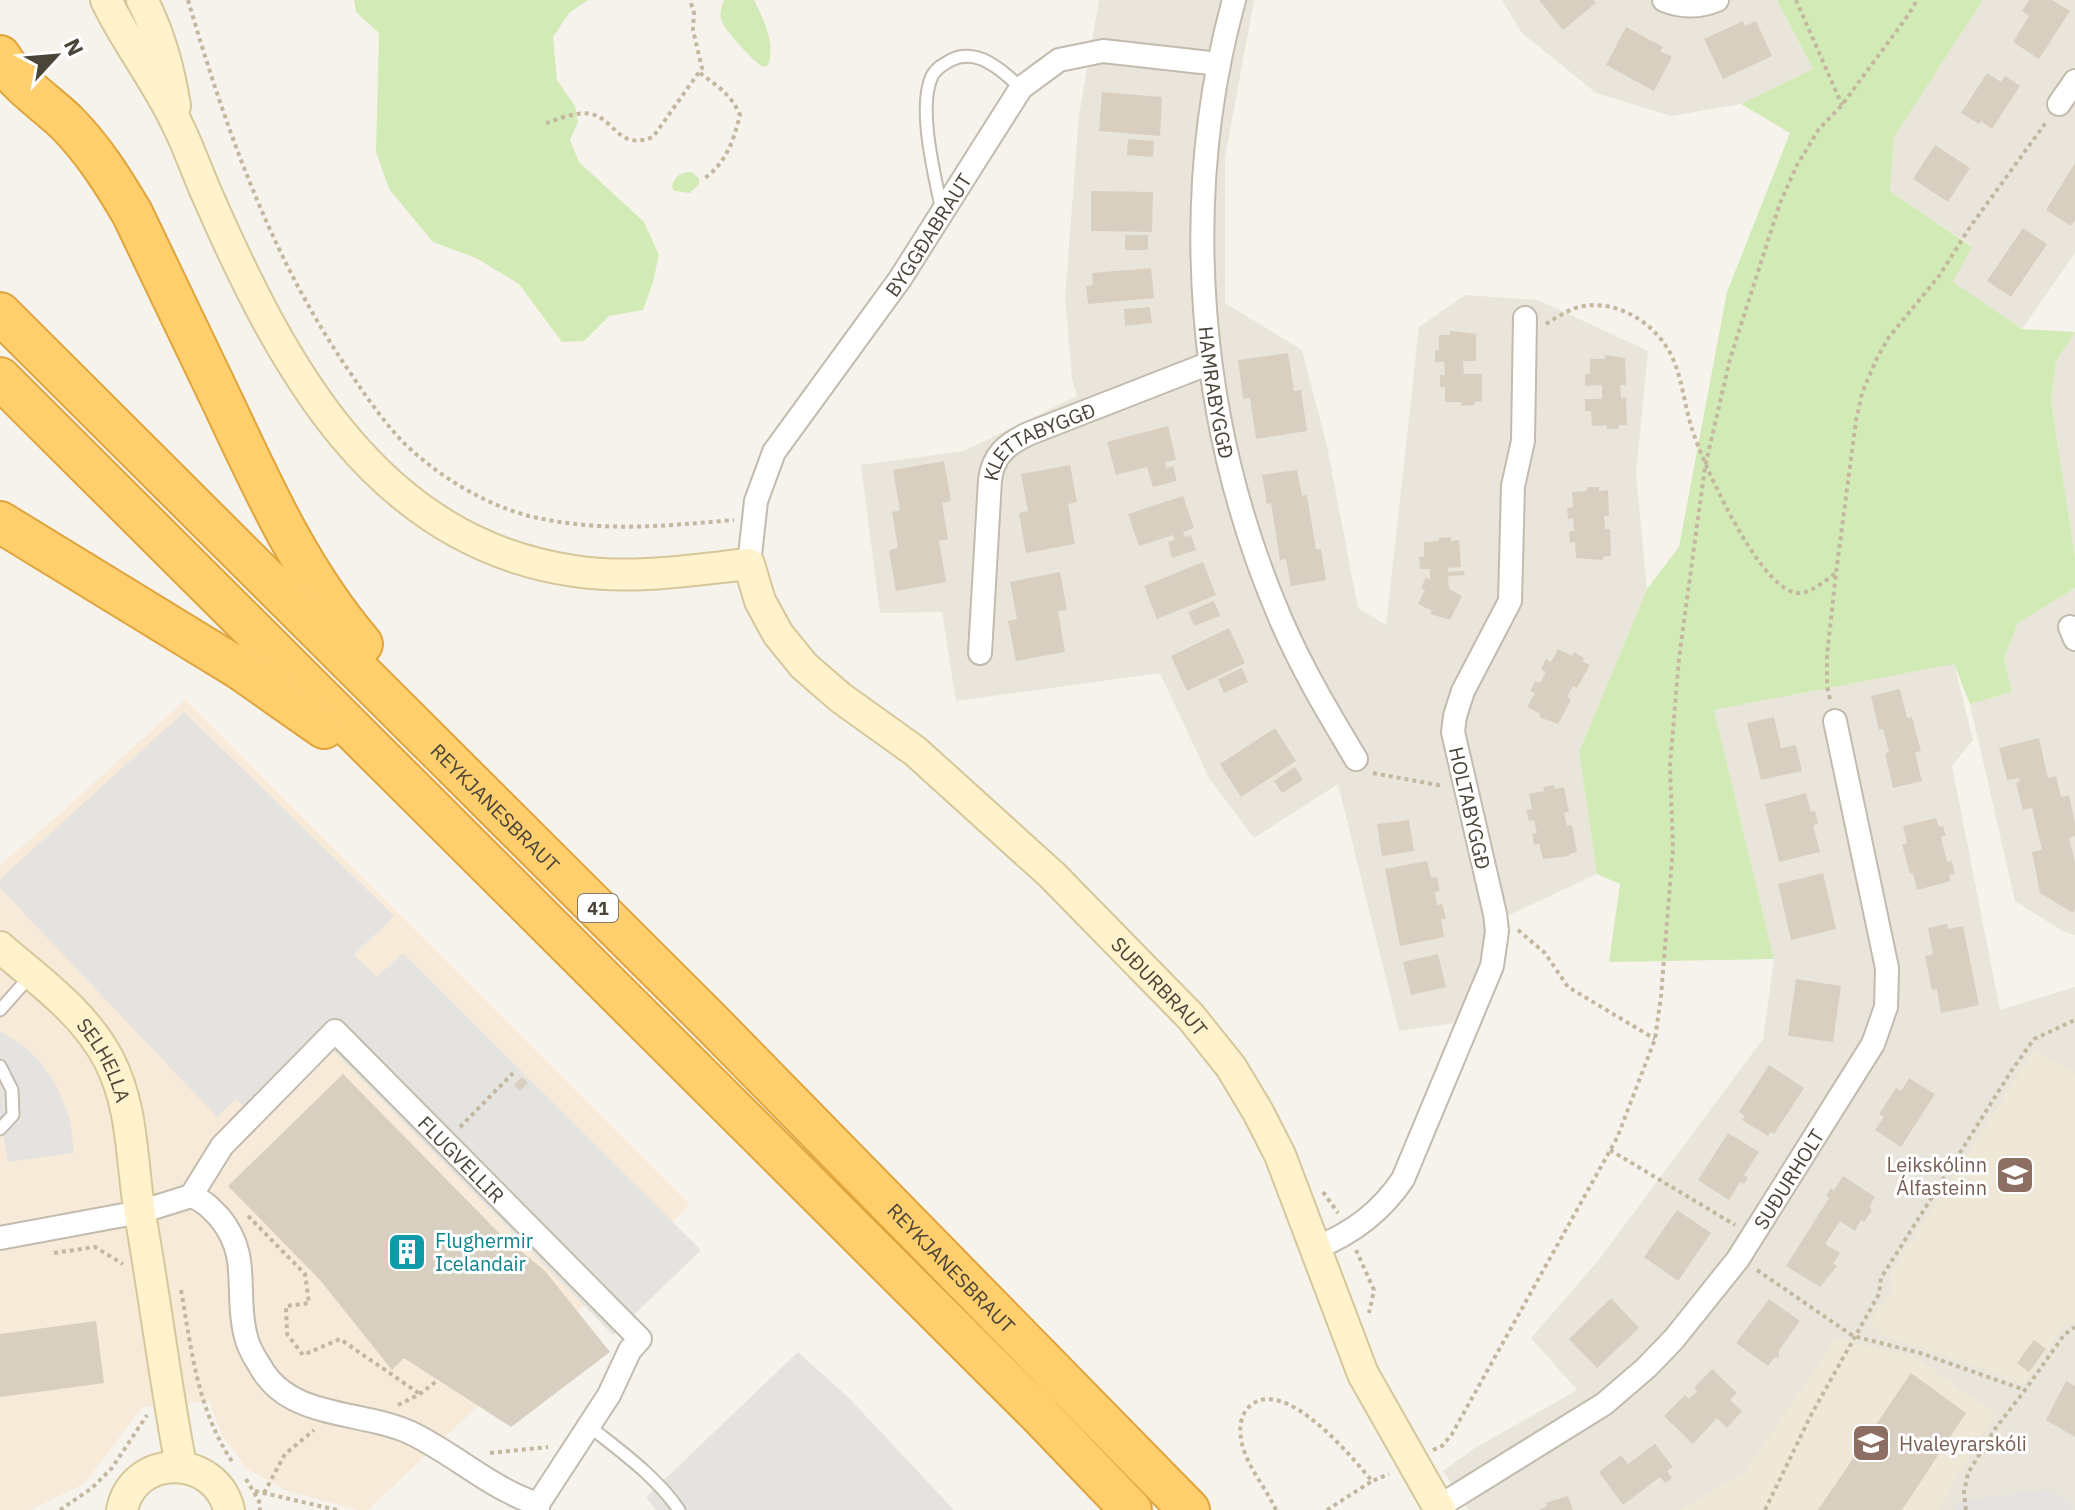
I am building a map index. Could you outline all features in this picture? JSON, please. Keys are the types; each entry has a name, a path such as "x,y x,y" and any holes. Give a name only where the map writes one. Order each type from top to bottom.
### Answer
{"highway":[{"path":"0,56 16,78 80,137 112,180 132,213 273,509 307,568 345,624 401,689 583,871 709,1020"},
{"name":"REYKJANESBRAUT","path":"0,313 709,1020 1189,1510"},
{"name":"REYKJANESBRAUT","path":"0,378 1039,1414 1131,1510"},
{"path":"0,522 240,669 321,725 644,1042 756,1131"}],"street":[{"path":"106,0 178,124 261,308 316,400 370,467 399,494 464,537 501,553 573,571 651,574 749,564"},
{"path":"142,0 169,67 178,124"},
{"name":"HAMRABYGGÐ","path":"1234,0 1219,64 1206,163 1203,213 1210,363 1230,467 1261,569 1303,667 1356,759"},
{"path":"1664,0 1676,5 1717,0"},
{"name":"BYGGÐABRAUT","path":"749,564 756,501 774,452 862,334 1021,88 1059,60 1103,51 1219,64"},
{"path":"2059,104 2075,81"},
{"name":"HOLTABYGGÐ","path":"1316,1248 1341,1238 1364,1223 1379,1210 1403,1179 1492,966 1497,931 1495,914 1455,747 1455,716 1463,691 1510,601 1513,486 1523,441 1525,318"},
{"name":"KLETTABYGGÐ","path":"980,653 990,480 999,453 1028,434 1210,363"},
{"name":"SUÐURBRAUT","path":"749,564 760,601 778,634 804,666 841,698 915,751 1052,875 1191,1017 1231,1067 1280,1155 1363,1374 1439,1509"},
{"name":"SUÐURHOLT","path":"1439,1509 1604,1404 1674,1339 1738,1259 1873,1044 1886,1007 1887,968 1835,721"},
{"name":"SELHELLA","path":"0,947 84,1022 114,1071 127,1107 140,1212 181,1466"},
{"name":"FLUGVELLIR","path":"335,1031 640,1339 630,1350 609,1395 538,1507 512,1496 411,1433 302,1405 282,1392 261,1370 245,1336 241,1308 241,1257 232,1235 222,1220 200,1199 191,1196 222,1146 335,1031"},
{"path":"1,1234 140,1212 191,1196"},
{"path":"118,1507 132,1486 146,1474 163,1467 181,1466 197,1470 211,1479 237,1504"}],"lane":[{"path":"942,212 928,140 927,103 931,78 942,65 956,58 979,58 989,61 1021,88"},
{"path":"0,1010 32,974"},
{"path":"0,1066 12,1090 13,1115 0,1129"},
{"path":"589,1426 638,1465 679,1510"}],"path":[{"path":"546,123 567,116 592,114 619,135 643,142 653,137 699,72 701,61 690,0"},
{"path":"1796,0 1842,105"},
{"path":"1424,1455 1442,1446 1466,1410 1610,1150 1655,1039 1673,848 1670,766 1673,713 1705,467 1730,359 1780,203 1808,146 1842,105 1917,0"},
{"path":"699,72 722,88 740,115 725,159 716,171 702,180"},
{"path":"1835,721 1827,686 1836,573 1862,393 1877,358 1904,316 1939,276 1970,227 2059,104"},
{"path":"1526,347 1544,325 1574,308 1598,306 1641,319 1658,334 1675,361 1705,467 1748,544 1779,584 1793,592 1803,592 1836,573"},
{"path":"1356,759 1374,773 1466,791"},
{"path":"1495,914 1545,953 1568,987 1655,1039"},
{"path":"1765,1510 1811,1415 1879,1294 1881,1278 2034,1039 2075,1020"},
{"path":"444,1143 513,1073"},
{"path":"1610,1150 1752,1235"},
{"path":"222,1220 238,1206 305,1274 309,1303 286,1306 287,1334 303,1355 340,1339 420,1394"},
{"path":"43,1255 95,1247 120,1264 149,1262"},
{"path":"1738,1259 1853,1336 1920,1353 1983,1378 2025,1390"},
{"path":"180,1284 207,1416 224,1451 237,1504"},
{"path":"1966,1510 1964,1492 1968,1473 1995,1429 2064,1335 2075,1327"},
{"path":"1276,1510 1243,1448 1240,1434 1246,1411 1262,1400 1285,1401 1302,1411 1372,1481"},
{"path":"400,1404 413,1411"},
{"path":"60,1510 92,1488 112,1468 146,1415 171,1413"},
{"path":"485,1454 551,1446 568,1457"},
{"path":"1327,1510 1372,1481 1395,1471"},
{"path":"237,1504 260,1510"},
{"path":"237,1504 337,1510"}],"shaded area":[{"path":"1099,0 1254,0 1225,158 1225,303 1302,350 1327,446 1358,608 1386,625 1419,327 1465,295 1538,300 1648,351 1636,474 1647,589 1579,752 1597,874 1507,916 1500,969 1477,1020 1399,1031 1338,784 1254,838 1209,778 1160,673 956,701 942,612 880,613 861,465 964,451 1077,396 1072,378 1065,298 1079,115"},
{"path":"1502,0 1777,0 1813,69 1741,104 1671,116 1596,93 1521,32"},
{"path":"1983,0 2075,0 2075,253 2022,329 1952,282 1972,246 1890,191 1894,137"},
{"path":"2075,332 2075,557 2051,401 2056,361"},
{"path":"2075,588 2075,935 2064,932 2015,901 1970,704 2012,692 2004,658 2018,623"},
{"path":"1954,664 1973,740 1952,766 2000,1010 2075,987 2075,1510 1469,1510 1443,1471 1475,1448 1577,1390 1531,1338 1598,1261 1763,1039 1774,959 1714,710"},
{"path":"185,700 690,1205 368,1510 357,1510 285,1490 246,1468 222,1435 209,1401 142,1407 84,1484 30,1510 0,1510 0,865"},
{"path":"184,712 394,916 354,955 377,977 403,953 701,1250 613,1335 316,1033 244,1107 236,1099 217,1117 0,888 0,879"},
{"path":"0,1031 24,1046 56,1085 70,1118 74,1153 8,1162 0,1116"},
{"name":"Leikskólinn Álfasteinn","path":"2034,1051 2075,1074 2075,1323 2064,1324 2024,1385 1970,1363 1894,1340 1877,1331 1871,1320 1894,1287 1889,1276"},
{"name":"Hvaleyrarskóli","path":"1836,1339 1913,1356 1995,1414 1937,1510 1681,1510 1744,1473"},
{"path":"798,1352 848,1397 954,1510 656,1510 646,1497"},
{"path":"2051,1489 2072,1505 2073,1510 1952,1510 1961,1501"}],"green space":[{"path":"354,0 588,0 569,13 553,37 557,80 575,106 578,122 570,140 579,162 644,222 659,255 643,310 609,316 584,341 562,342 519,284 476,258 433,242 389,189 376,152 379,33 356,12"},
{"path":"724,0 754,0 769,40 768,65 763,67 758,64 727,30 720,16"},
{"path":"1777,0 1983,0 1894,137 1890,191 1972,247 1953,282 2022,329 2075,332 2056,361 2051,401 2075,557 2075,588 2018,623 2004,658 2012,692 1970,704 1954,664 1714,710 1774,959 1609,962 1620,884 1597,874 1579,752 1647,589 1679,547 1727,292 1790,133 1741,104 1813,69"},
{"path":"692,172 699,179 699,184 690,193 674,191 672,187 676,178"}],"building":[{"path":"1539,0 1593,0 1596,3 1563,30"},
{"path":"2029,0 2052,0 2070,11 2039,59 2013,42 2029,16 2022,11"},
{"path":"1743,21 1745,26 1756,21 1772,56 1723,79 1704,39"},
{"path":"1626,27 1663,47 1660,51 1672,57 1654,91 1606,65"},
{"path":"1987,73 2001,82 2005,76 2020,86 1992,129 1961,113"},
{"path":"1102,92 1162,97 1160,136 1099,131"},
{"path":"1128,139 1154,141 1153,157 1127,155"},
{"path":"1935,145 1970,168 1948,202 1913,179"},
{"path":"2075,163 2075,220 2071,226 2046,210"},
{"path":"1091,191 1153,192 1152,232 1091,231"},
{"path":"2023,228 2047,244 2011,297 1987,281"},
{"path":"1125,235 1148,235 1148,250 1125,250"},
{"path":"1151,268 1154,298 1088,304 1086,286 1093,285 1092,273"},
{"path":"1150,307 1152,323 1125,326 1124,309"},
{"path":"1450,331 1476,334 1476,361 1463,361 1464,374 1482,374 1482,401 1474,402 1474,405 1445,402 1445,387 1440,387 1440,375 1445,375 1444,362 1435,362 1435,350 1439,350 1439,335 1450,335"},
{"path":"1288,353 1294,391 1301,390 1307,431 1256,439 1250,398 1243,399 1238,360"},
{"path":"1605,355 1625,358 1626,385 1620,385 1621,398 1626,397 1627,425 1619,425 1618,429 1607,429 1607,425 1592,426 1591,411 1585,411 1585,399 1602,399 1602,385 1585,386 1585,374 1590,374 1590,359 1605,359"},
{"path":"1168,426 1176,460 1165,462 1166,468 1173,466 1177,481 1153,487 1147,467 1116,475 1107,442"},
{"path":"944,461 951,501 942,503 948,539 939,541 946,582 896,591 889,550 898,548 892,512 900,510 893,470"},
{"path":"1070,465 1077,502 1068,504 1075,544 1026,553 1019,513 1028,511 1021,474"},
{"path":"1297,470 1302,496 1307,495 1316,549 1321,549 1326,580 1291,586 1286,559 1280,560 1271,503 1267,504 1262,475"},
{"path":"1587,487 1608,490 1609,516 1604,516 1605,529 1610,529 1611,556 1603,557 1603,560 1576,558 1575,542 1570,543 1569,531 1574,531 1573,518 1568,519 1567,508 1573,507 1572,492 1587,491"},
{"path":"1183,496 1194,528 1183,532 1185,537 1191,535 1196,550 1172,558 1168,542 1174,540 1173,535 1139,546 1128,514"},
{"path":"1451,537 1451,541 1459,540 1461,567 1448,568 1448,572 1464,571 1465,575 1448,576 1449,589 1462,596 1450,620 1430,614 1432,611 1418,604 1425,590 1421,588 1426,577 1430,580 1430,569 1420,569 1419,557 1424,557 1424,542"},
{"path":"1203,562 1216,595 1157,619 1144,586"},
{"path":"1060,572 1067,610 1058,611 1065,652 1016,661 1008,621 1017,619 1010,582"},
{"path":"1214,601 1220,616 1194,626 1188,612"},
{"path":"1229,628 1245,663 1187,691 1171,656"},
{"path":"1558,649 1572,656 1574,652 1590,665 1577,688 1573,686 1567,697 1571,700 1558,724 1539,717 1541,714 1527,707 1535,693 1530,691 1535,681 1540,683 1546,672 1541,669 1546,659 1551,662"},
{"path":"1242,668 1248,682 1224,693 1218,679"},
{"path":"1900,689 1907,718 1912,717 1921,751 1915,753 1922,781 1893,788 1885,753 1889,752 1883,729 1879,730 1871,696"},
{"path":"1774,717 1781,748 1796,745 1802,771 1761,780 1747,723"},
{"path":"1275,728 1296,761 1241,797 1220,764"},
{"path":"2039,738 2048,778 2056,776 2061,797 2069,795 2075,822 2075,836 2069,838 2075,862 2073,913 2040,893 2032,852 2042,850 2032,808 2023,810 2016,783 2020,781 2019,778 2007,780 1999,748"},
{"path":"1295,767 1303,780 1282,793 1274,781"},
{"path":"1554,785 1555,789 1564,787 1569,812 1564,813 1567,826 1572,825 1577,852 1543,859 1539,844 1534,845 1532,834 1537,833 1534,820 1529,821 1526,810 1532,809 1529,794"},
{"path":"1806,793 1811,812 1815,811 1818,824 1813,825 1820,852 1779,862 1765,804"},
{"path":"1936,818 1939,827 1943,826 1946,836 1941,837 1947,862 1952,861 1955,874 1949,875 1951,881 1917,890 1902,844 1907,843 1903,826"},
{"path":"1409,820 1414,851 1382,856 1377,824"},
{"path":"1427,861 1431,878 1437,877 1440,891 1435,892 1437,905 1442,904 1446,919 1441,919 1444,937 1400,946 1385,869"},
{"path":"1823,873 1836,929 1791,940 1778,884"},
{"path":"1947,924 1948,929 1963,926 1979,1005 1941,1013 1937,989 1932,990 1925,956 1933,954 1928,928"},
{"path":"1438,954 1446,987 1411,995 1403,962"},
{"path":"1796,979 1841,986 1833,1042 1788,1036"},
{"path":"1769,1065 1804,1088 1774,1134 1771,1132 1768,1136 1742,1120 1745,1116 1739,1112"},
{"name":"Flughermir Icelandair","path":"343,1074 498,1232 545,1271 610,1352 511,1427 404,1358 392,1370 320,1280 228,1186"},
{"path":"522,1077 528,1083 520,1091 514,1085"},
{"path":"1909,1078 1935,1094 1901,1147 1875,1130 1884,1117 1879,1114 1896,1088 1901,1091"},
{"path":"1728,1133 1759,1152 1744,1175 1748,1178 1744,1184 1740,1182 1729,1200 1698,1180"},
{"path":"1843,1176 1875,1197 1869,1207 1872,1210 1855,1231 1840,1221 1825,1244 1840,1253 1833,1264 1837,1266 1820,1287 1786,1266 1829,1198 1826,1196 1831,1188 1834,1190"},
{"path":"1677,1210 1711,1233 1678,1281 1644,1257"},
{"path":"1611,1298 1639,1328 1597,1368 1569,1339"},
{"path":"1769,1299 1800,1321 1779,1350 1779,1357 1768,1366 1736,1343"},
{"path":"96,1321 104,1383 0,1397 0,1334"},
{"path":"2034,1340 2046,1349 2029,1372 2017,1363"},
{"path":"1712,1369 1737,1393 1730,1400 1742,1411 1727,1428 1717,1418 1693,1444 1664,1416 1685,1395 1689,1399 1697,1391 1694,1388"},
{"name":"Hvaleyrarskóli","path":"1911,1373 1966,1413 1902,1510 1818,1510"},
{"path":"2066,1381 2075,1386 2075,1437 2046,1420"},
{"path":"1655,1444 1673,1467 1667,1471 1672,1478 1665,1483 1660,1477 1623,1505 1599,1472 1621,1455 1628,1464"},
{"path":"1568,1496 1573,1510 1539,1510 1547,1506 1545,1503"}],"place":[{"name":"Leikskólinn Álfasteinn","path":"2015,1175"},
{"name":"Flughermir Icelandair","path":"407,1252"},
{"name":"Hvaleyrarskóli","path":"1871,1443"}]}
